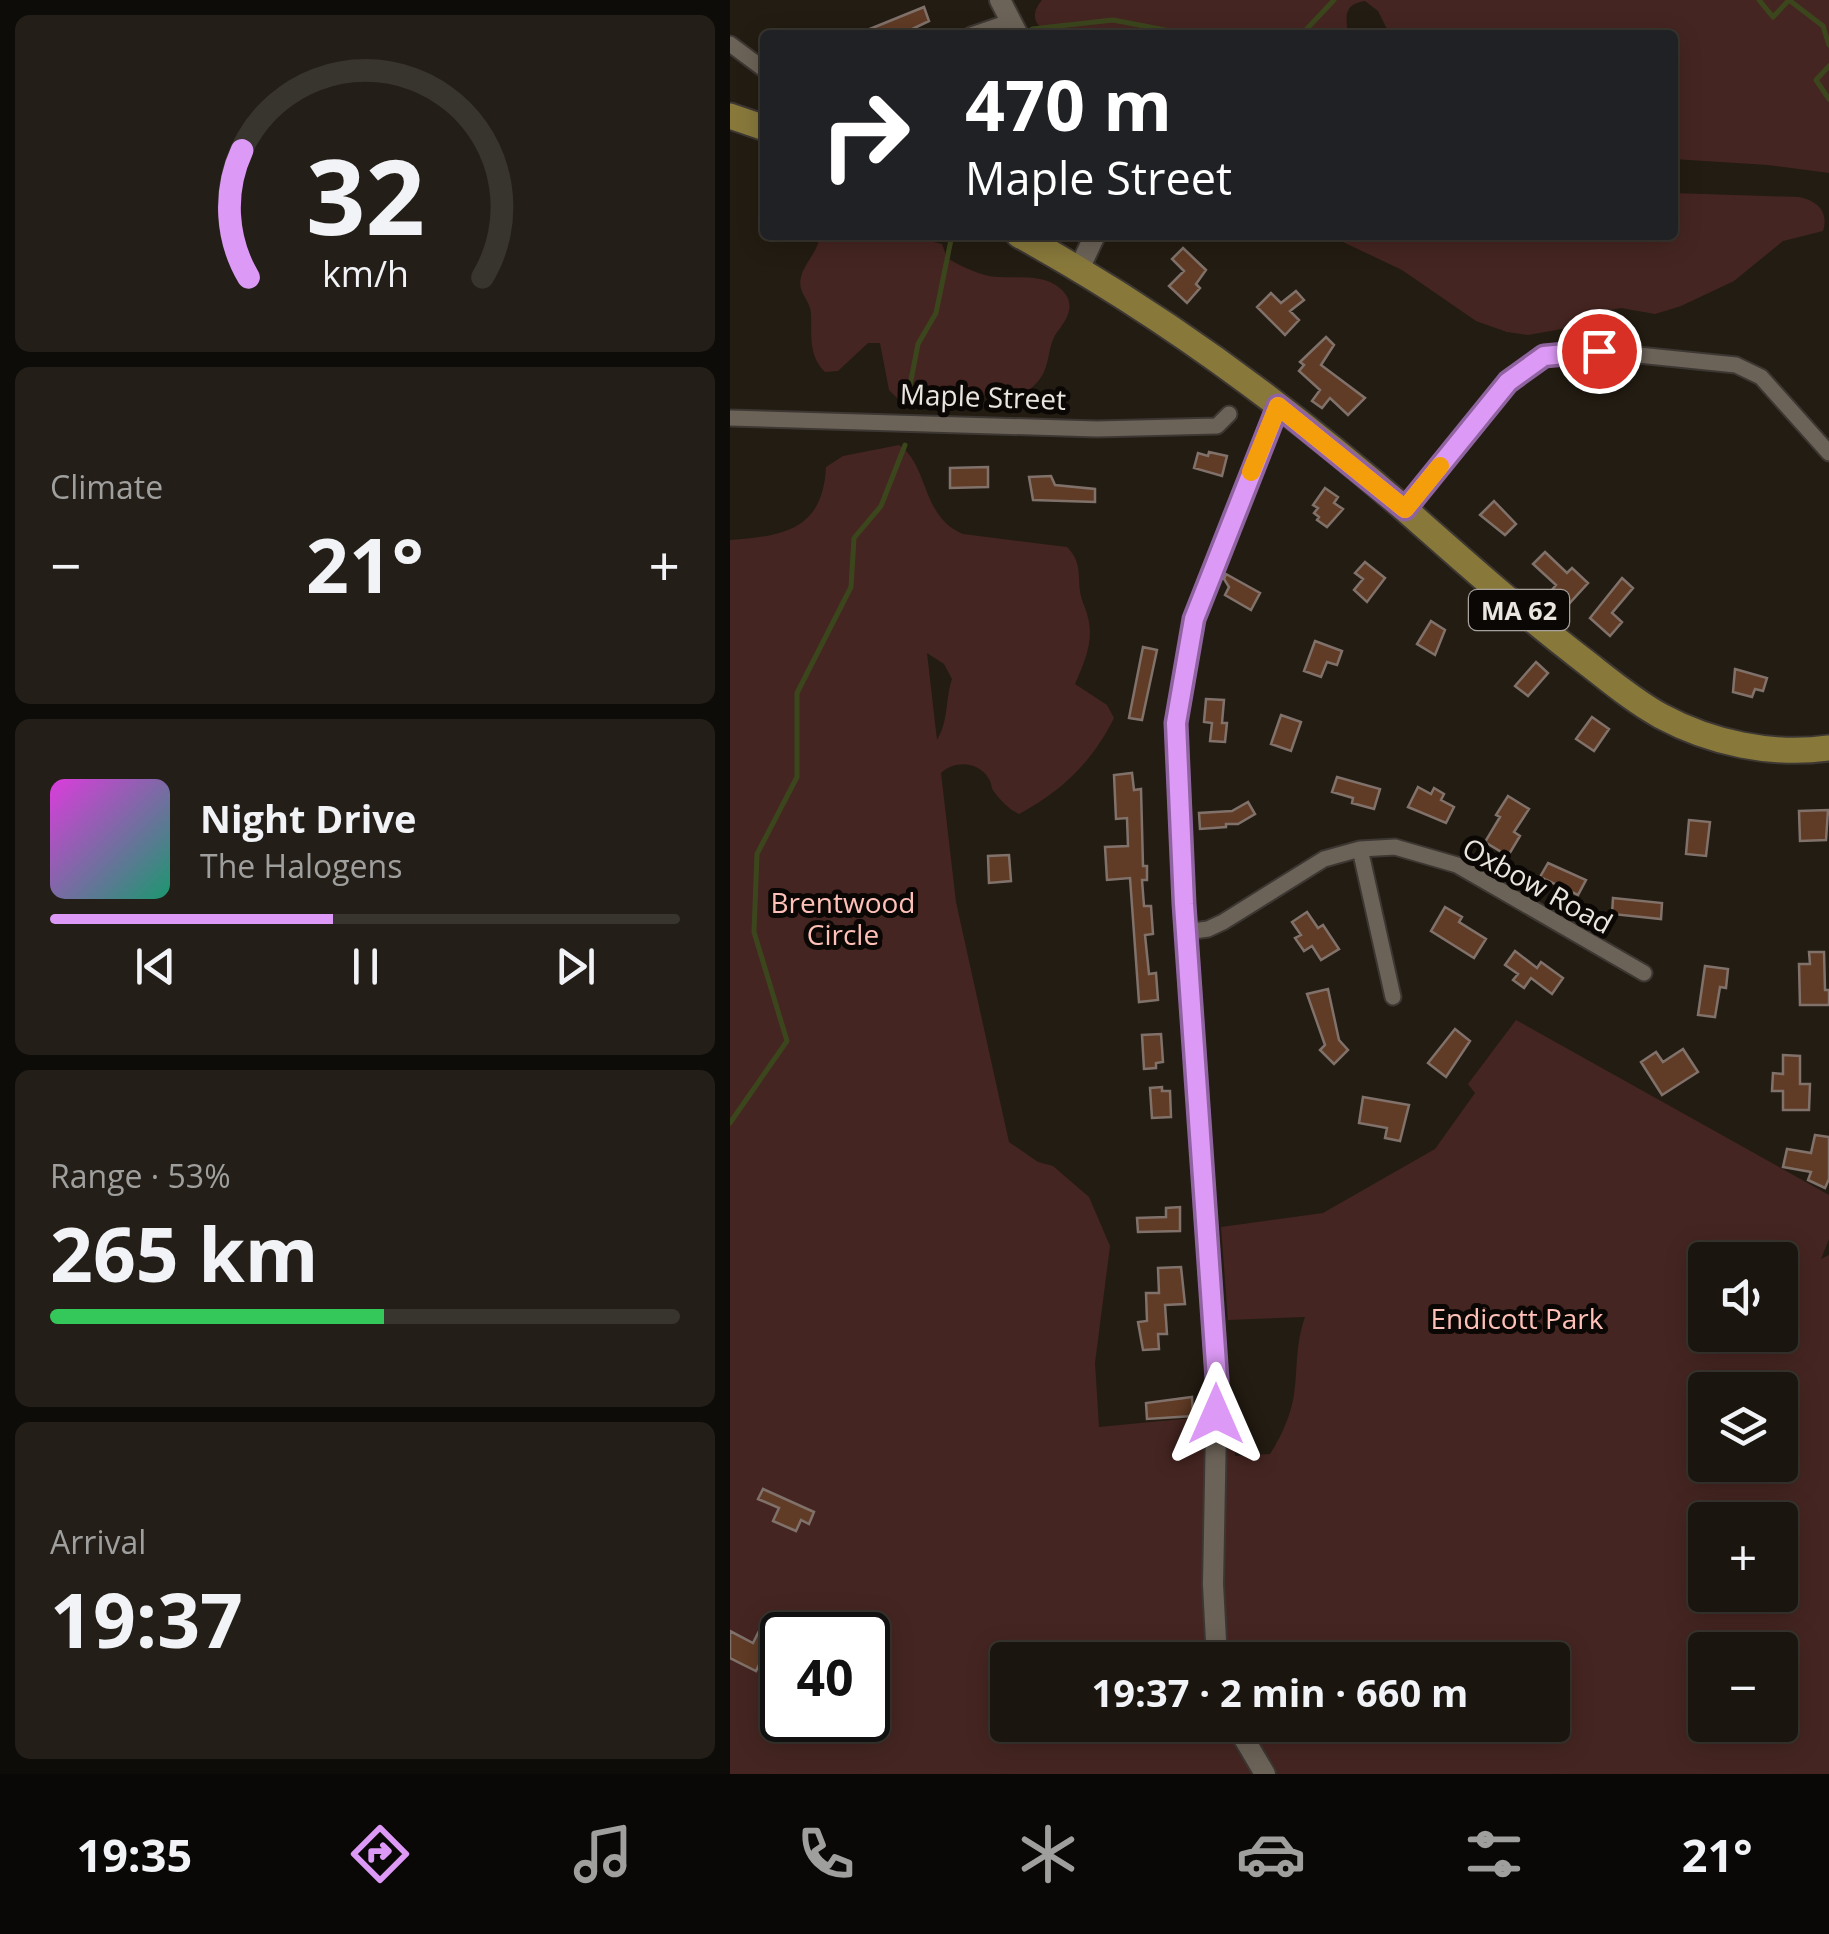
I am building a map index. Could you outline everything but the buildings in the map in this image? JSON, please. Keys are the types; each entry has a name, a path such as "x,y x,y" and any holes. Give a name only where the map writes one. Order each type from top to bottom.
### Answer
{"main road":[{"path":"730,116 760,126"},
{"name":"MA 62","path":"1029,240 1080,267 1209,352 1405,509 1542,629 1660,716 1695,731 1771,751 1829,748"}],"street":[{"path":"1000,0 1013,28"},
{"path":"730,44 760,66"},
{"path":"1080,267 1093,240"},
{"path":"1405,509 1508,382 1544,356 1599,351 1736,365 1762,377 1829,453"},
{"path":"1216,1642 1213,1584 1217,1379 1186,932 1178,705 1194,619 1278,406"},
{"name":"Maple Street","path":"730,418 1098,429 1217,426 1229,414"},
{"name":"Oxbow Road","path":"1186,932 1223,922 1324,858 1395,846 1457,865 1644,973"},
{"path":"1360,849 1393,997"},
{"path":"1246,1742 1265,1774"}],"green space":[{"path":"1042,0 1829,0 1829,173 1678,159 1678,30 1388,30 1378,11 1365,1 1349,8 1348,30 1045,30 1036,21 1035,12"},
{"path":"1678,193 1799,197 1812,201 1824,218 1823,231 1783,241 1734,281 1681,306 1655,314 1621,308 1596,313 1573,327 1528,335 1476,321 1402,270 1343,242 1678,240"},
{"path":"819,240 925,240 942,244 947,258 978,273 1047,281 1063,291 1070,307 1052,342 1043,374 1020,395 964,393 899,400 889,390 880,343 868,343 838,371 825,372 813,352 810,308 800,283"},
{"name":"Endicott Park","path":"899,445 916,465 932,504 949,526 963,534 1067,547 1077,562 1090,632 1075,684 1107,705 1114,718 1096,748 1074,774 1019,814 1000,799 979,769 959,764 941,773 956,902 1009,1142 1038,1162 1053,1166 1089,1197 1110,1246 1095,1363 1099,1427 1234,1414 1235,1456 1270,1454 1293,1403 1305,1317 1228,1320 1221,1227 1323,1213 1435,1149 1475,1093 1468,1084 1516,1020 1829,1195 1829,1239 1821,1259 1829,1255 1829,1774 730,1774 730,540 782,532 808,517 817,505 826,467 843,456","holes":["927,653 944,664 952,679 937,740"]}],"waterway":[{"path":"1306,30 1334,0"},
{"path":"1759,0 1773,17 1789,0 1823,26 1829,45"},
{"path":"1032,29 1113,20 1165,30"},
{"path":"1829,66 1816,80 1829,99"},
{"path":"906,406 918,344 936,313 951,240"},
{"path":"730,1123 787,1041 754,932 757,854 797,777 797,693 851,587 854,538 881,506 905,445"}],"slow traffic":[{"path":"1251,472 1278,406 1405,509 1440,466"}],"route":[{"path":"1216,1414 1217,1379 1184,904 1176,723 1194,619 1278,406 1405,509 1508,382 1544,356 1599,351"}],"park label":[{"name":"Brentwood Circle","path":"843,918"}]}
